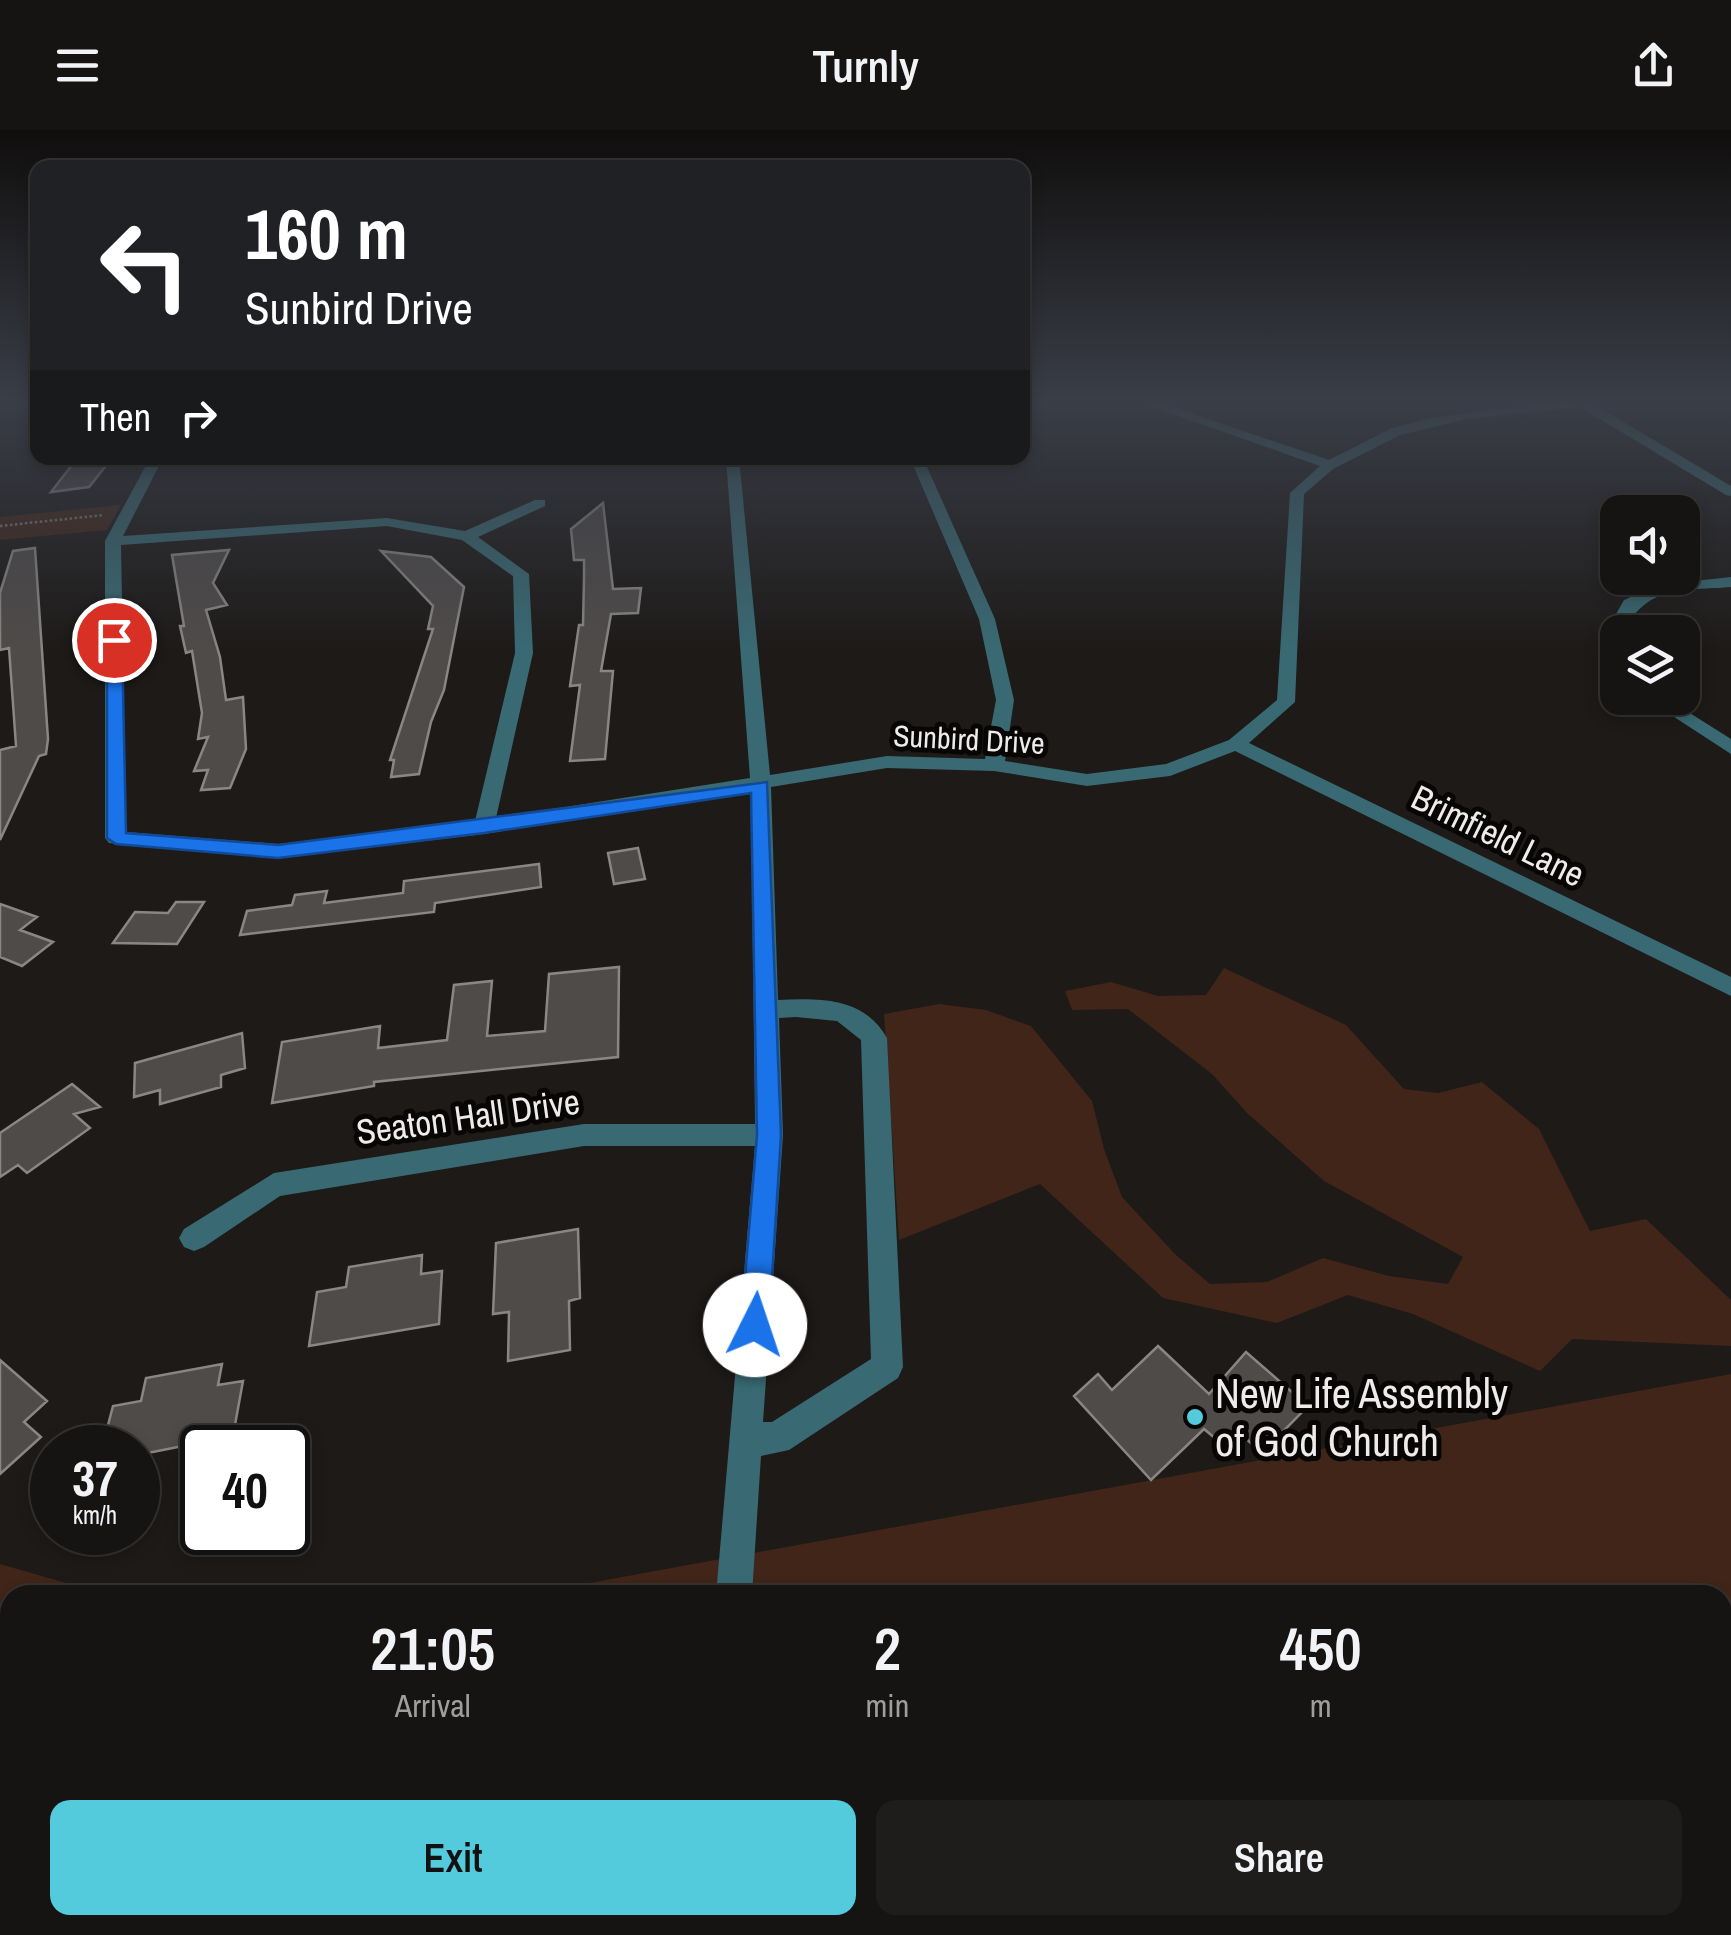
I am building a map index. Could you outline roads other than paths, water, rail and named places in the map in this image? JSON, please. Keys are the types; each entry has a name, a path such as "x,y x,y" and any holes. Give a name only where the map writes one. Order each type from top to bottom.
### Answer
{"street":[{"path":"113,541 143,483"},
{"path":"734,483 760,786 769,1135 735,1585"},
{"path":"927,483 987,619 1005,700 994,765"},
{"name":"Sunbird Drive","path":"113,541 116,838 278,852 484,827 760,786 887,762 994,765 1087,780 1170,770 1236,744 1286,702 1297,493 1307,483"},
{"path":"466,536 540,502"},
{"path":"113,541 387,522 466,536 521,574 524,654 484,827"},
{"path":"1624,615 1630,604 1663,588 1731,582"},
{"path":"1680,715 1731,748"},
{"name":"Brimfield Lane","path":"1236,744 1731,986"},
{"path":"747,1440 777,1438 887,1368 874,1038 866,1024 845,1012 766,1009"},
{"name":"Seaton Hall Drive","path":"194,1238 274,1184 584,1135 769,1135"}],"place":[{"name":"New Life Assembly of God Church","path":"1195,1417"}]}
